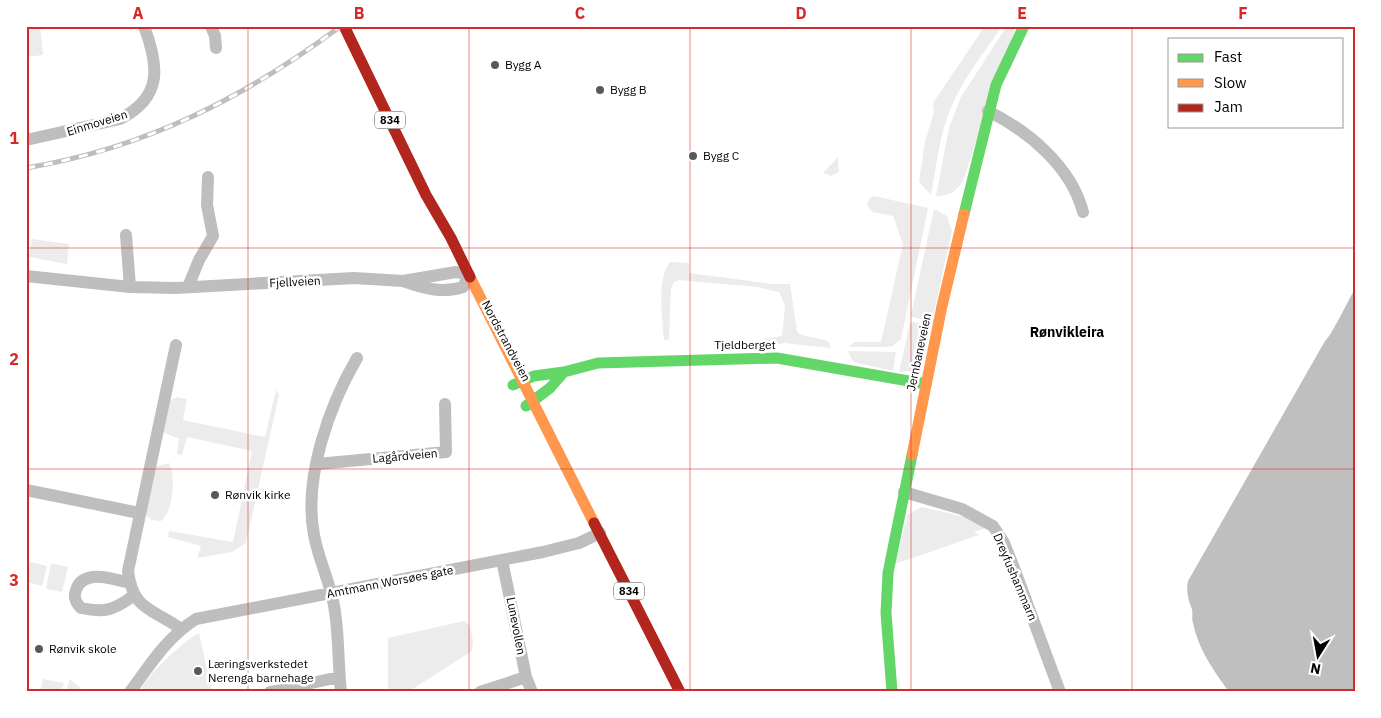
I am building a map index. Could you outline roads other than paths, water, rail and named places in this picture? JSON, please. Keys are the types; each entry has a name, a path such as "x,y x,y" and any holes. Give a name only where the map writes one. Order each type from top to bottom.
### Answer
{"street":[{"name":"Einmoveien","path":"26,140 120,119 133,112 147,97 154,82 156,71 151,44 144,26"},
{"path":"211,26 215,36 216,48"},
{"name":"Nordstrandveien","path":"344,26 426,195 451,238 518,382"},
{"name":"Jernbaneveien","path":"892,692 886,621 888,574 904,492 926,384 988,111 996,85 1024,26"},
{"path":"988,111 1007,120 1024,132 1055,162 1079,196 1083,212"},
{"path":"188,287 199,260 212,236 207,205 208,177"},
{"name":"Nordstrandveien","path":"426,195 430,209 463,287 579,491 680,692"},
{"path":"126,235 130,287"},
{"name":"Fjellveien","path":"26,276 130,287 188,287 354,278 403,280 456,272 469,275"},
{"path":"463,287 469,275"},
{"name":"Fjellveien","path":"403,280 421,288 436,290 453,290 463,287"},
{"path":"176,345 130,557 130,583 134,596 154,613 181,629"},
{"path":"341,692 336,613 314,533 312,502 320,447 334,406 358,358"},
{"name":"Tjeldberget","path":"518,382 598,363 617,361 777,358 926,384"},
{"path":"530,403 550,388 564,372"},
{"name":"Lagårdveien","path":"317,464 446,452 445,404"},
{"path":"26,490 139,514"},
{"name":"Dreyfushammarn","path":"904,492 962,509 993,526 1004,543 1060,692"},
{"name":"Amtmann Worsøes gate","path":"130,692 181,629 196,619 502,560 579,543 600,533"},
{"name":"Lunevollen","path":"502,560 526,677 532,692"},
{"path":"130,583 113,579 87,578 80,582 76,590 76,603 81,608 103,611 115,609 134,596"},
{"path":"270,692 339,677"},
{"path":"480,692 526,677"}],"railway":[{"path":"26,168 112,148 192,116 268,76 341,26"}],"place":[{"name":"Bygg A","path":"495,65"},
{"name":"Bygg B","path":"600,90"},
{"name":"Bygg C","path":"693,156"},
{"name":"Rønvik kirke","path":"215,495"},
{"name":"Rønvik skole","path":"39,649"},
{"name":"Læringsverkstedet Nerenga barnehage","path":"198,671"}],"district":[{"name":"Rønvikleira","path":"1067,332"}]}
